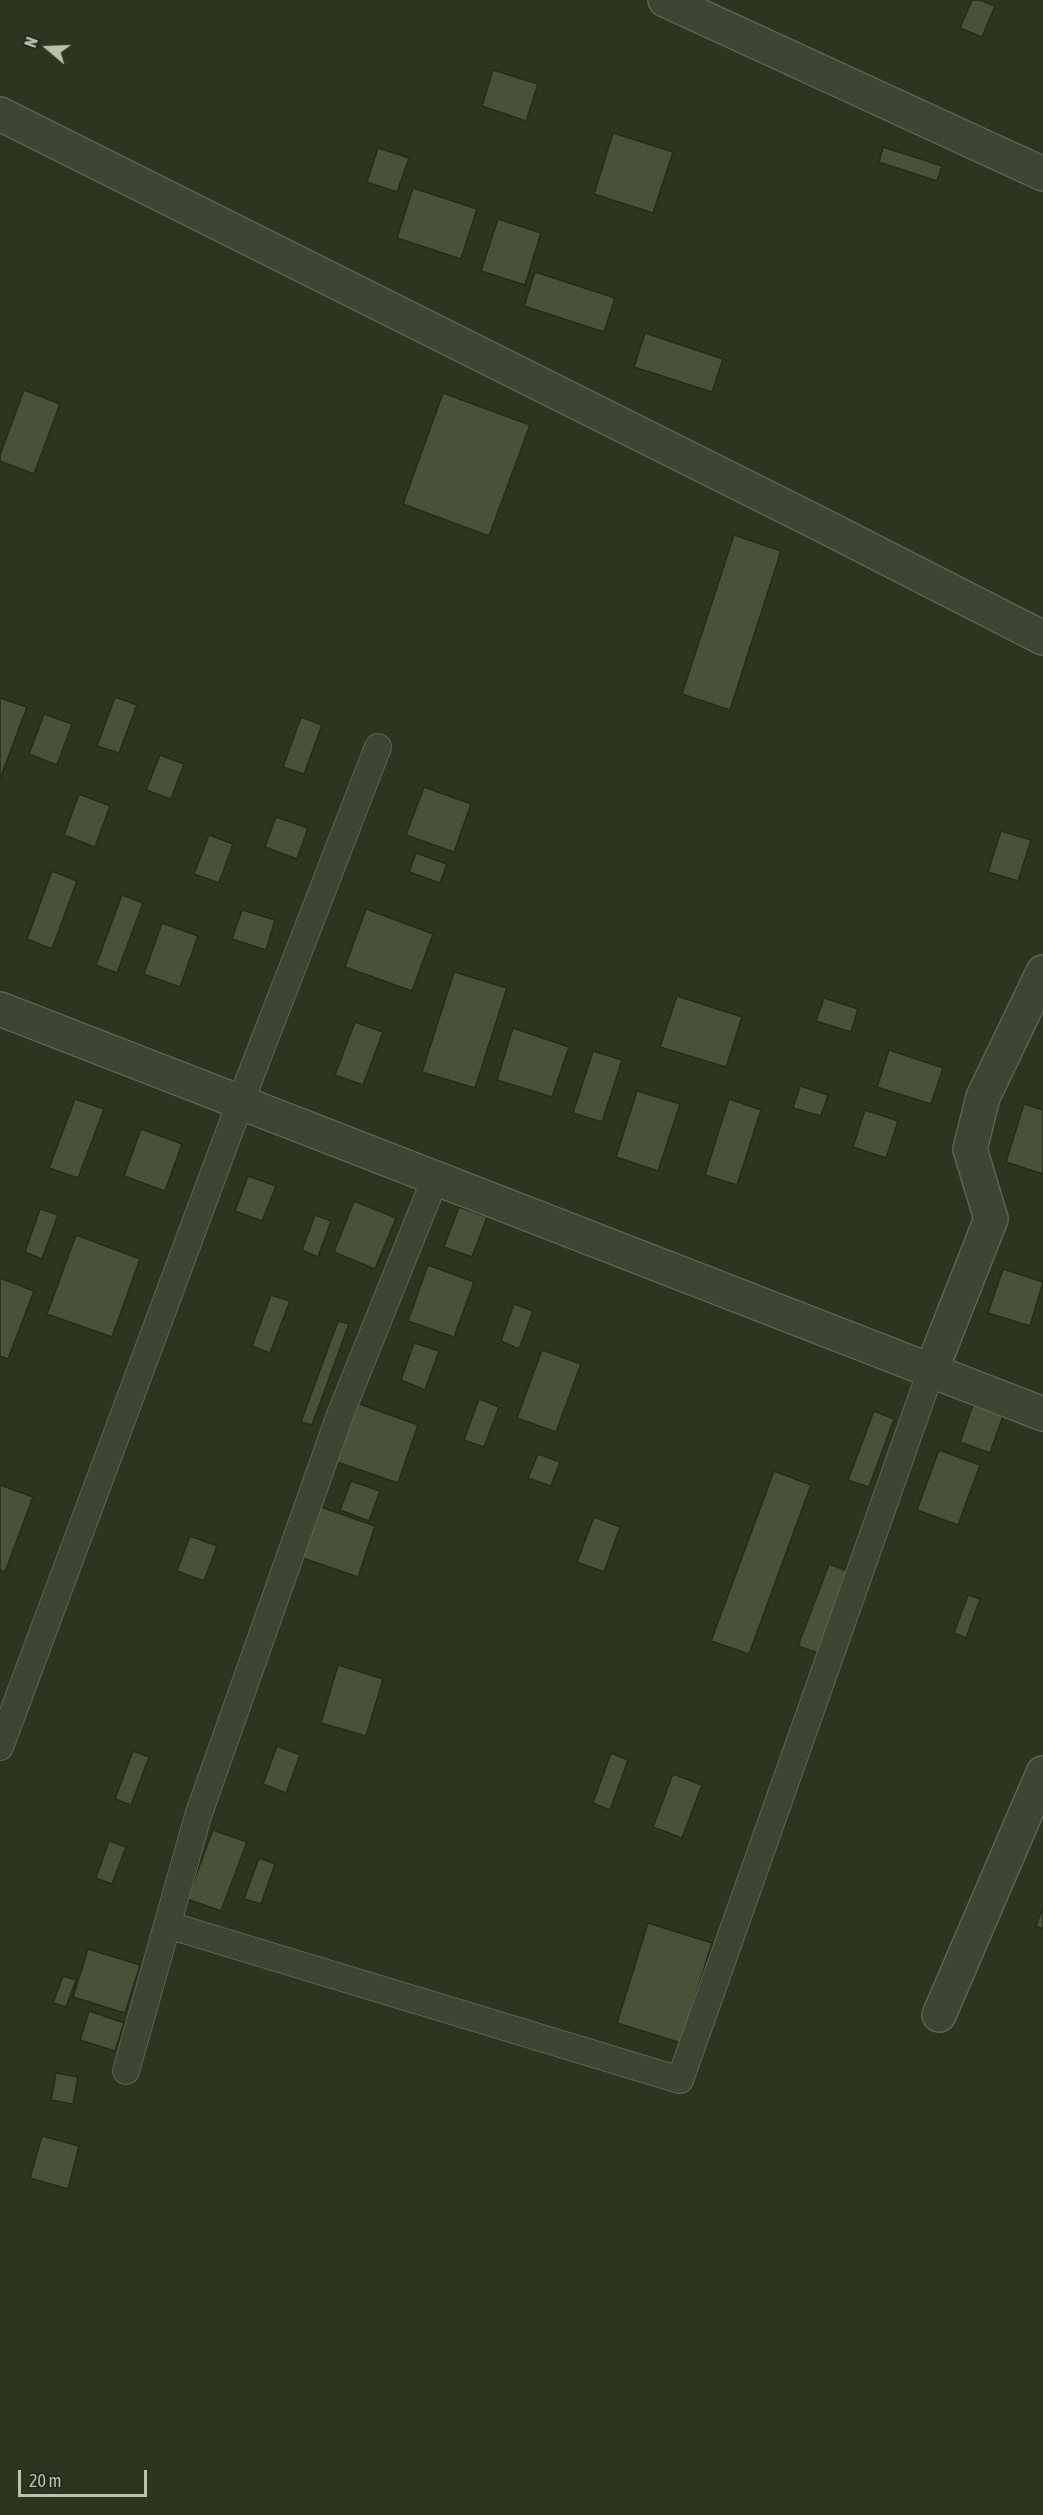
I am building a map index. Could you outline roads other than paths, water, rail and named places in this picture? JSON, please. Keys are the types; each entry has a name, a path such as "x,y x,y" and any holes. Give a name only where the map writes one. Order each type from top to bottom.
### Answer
{"street":[{"path":"665,0 1043,174"},
{"path":"0,114 1043,638"},
{"path":"931,1371 991,1219 970,1149 983,1097 1043,972"},
{"path":"0,1009 1043,1414"},
{"path":"939,2015 1043,1773"}],"lane":[{"path":"0,1747 240,1103 378,747"},
{"path":"126,2072 198,1816 339,1415 435,1179"},
{"path":"168,1925 680,2080 931,1371"}]}
